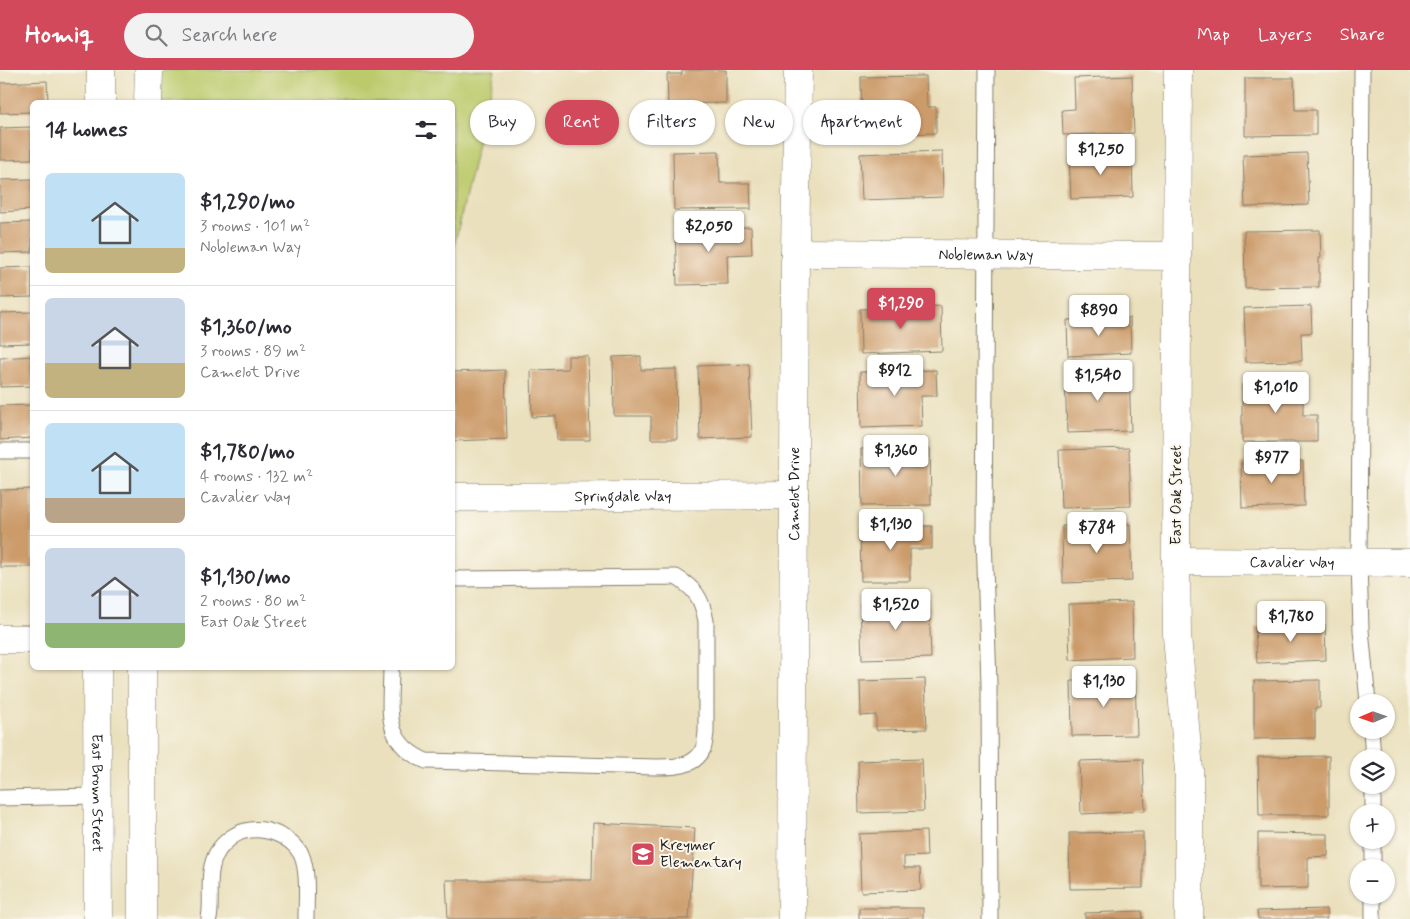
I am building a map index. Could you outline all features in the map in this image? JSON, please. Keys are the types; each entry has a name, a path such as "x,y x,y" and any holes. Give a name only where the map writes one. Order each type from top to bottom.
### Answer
{"street":[{"path":"101,70 101,100"},
{"path":"148,100 149,70"},
{"name":"Camelot Drive","path":"792,919 795,253 798,70"},
{"name":"East Oak Street","path":"1178,70 1176,561 1177,636 1189,770 1189,919"},
{"name":"Nobleman Way","path":"795,253 1176,256"},
{"name":"Springdale Way","path":"455,497 794,495"},
{"name":"Cavalier Way","path":"1176,561 1410,563"},
{"path":"0,639 30,639"},
{"name":"East Brown Street","path":"97,670 98,919"},
{"path":"142,670 142,919"}],"lane":[{"path":"987,70 984,538 989,684 990,919"},
{"path":"1362,70 1359,562 1361,630 1367,694"},
{"path":"0,452 30,451"},
{"path":"391,670 390,718 393,731 398,742 415,756 426,762 657,767 685,764 696,760 704,748 706,732 706,621 703,605 686,583 676,577 455,578"},
{"path":"0,798 97,796"},
{"path":"209,919 212,868 218,851 230,838 244,831 259,830 274,833 290,840 301,855 306,876 306,919"},
{"path":"1373,904 1373,919"}],"green space":[{"path":"158,70 495,70 488,100 470,100 470,145 478,145 455,242 455,100 157,100"}],"building":[{"path":"682,70 726,70 725,103 715,103 715,100 668,100 667,74 682,74"},
{"path":"926,76 927,107 936,107 936,133 921,133 921,100 861,100 861,77"},
{"path":"1132,76 1134,133 1063,135 1062,110 1075,109 1074,78"},
{"path":"1245,78 1294,78 1295,110 1316,110 1316,135 1245,136"},
{"path":"47,81 48,100 30,100 30,112 0,113 0,83"},
{"path":"30,127 30,159 0,160 0,128"},
{"path":"719,151 720,183 750,183 751,209 674,210 673,152"},
{"path":"942,151 943,197 862,200 860,154"},
{"path":"1132,153 1133,197 1071,199 1069,155"},
{"path":"1307,153 1309,205 1245,207 1243,155"},
{"path":"30,179 30,210 0,212 0,180"},
{"path":"30,222 30,252 0,253 0,223"},
{"path":"751,227 752,254 727,255 728,284 677,285 675,229"},
{"path":"1320,230 1319,287 1245,288 1244,231"},
{"path":"30,267 30,297 0,298 0,268"},
{"path":"941,306 942,351 861,354 860,309"},
{"path":"1311,306 1312,333 1301,333 1302,361 1246,362 1244,308"},
{"path":"30,312 30,343 0,344 0,313"},
{"path":"1130,318 1131,353 1068,356 1067,320"},
{"path":"30,356 30,386 0,387 0,358"},
{"path":"568,356 588,356 590,440 557,440 556,416 532,417 531,370 568,369"},
{"path":"641,356 641,370 676,369 677,439 651,439 651,416 614,416 613,357"},
{"path":"749,364 752,437 700,439 698,366"},
{"path":"505,370 507,439 455,441 455,372"},
{"path":"936,370 937,396 921,396 922,426 861,428 860,372"},
{"path":"1129,372 1131,431 1067,433 1065,374"},
{"path":"1242,384 1303,384 1303,415 1317,415 1317,442 1242,442"},
{"path":"30,405 30,438 0,440 0,406"},
{"path":"930,448 931,505 862,506 861,449"},
{"path":"1129,448 1131,506 1061,508 1059,450"},
{"path":"1303,461 1304,506 1242,508 1241,463"},
{"path":"30,489 30,567 0,567 0,490"},
{"path":"1130,524 1132,581 1063,583 1062,526"},
{"path":"932,526 932,549 910,549 910,581 861,581 860,527"},
{"path":"929,601 931,658 862,660 860,604"},
{"path":"1132,602 1133,657 1070,660 1068,604"},
{"path":"1325,624 1326,660 1257,663 1255,627"},
{"path":"925,679 927,729 876,730 876,715 861,716 860,681"},
{"path":"1135,680 1137,735 1072,736 1071,681"},
{"path":"1320,680 1320,708 1315,708 1315,738 1254,739 1254,681"},
{"path":"1329,756 1329,815 1259,815 1258,757"},
{"path":"922,759 924,811 859,813 858,761"},
{"path":"1143,759 1145,811 1081,814 1079,761"},
{"name":"Kreymer Elementary","path":"593,823 695,828 689,919 448,919 446,880 592,880"},
{"path":"926,831 927,856 904,857 904,868 920,868 921,890 861,892 859,834"},
{"path":"1143,832 1143,888 1070,889 1069,833"},
{"path":"1258,833 1328,834 1328,856 1308,857 1308,888 1258,889"},
{"path":"859,908 923,908 923,919 859,919"},
{"path":"1326,909 1327,919 1258,919 1257,911"},
{"path":"1142,911 1143,919 1085,919 1085,913"}],"place":[{"name":"Kreymer Elementary","path":"643,854"}]}
